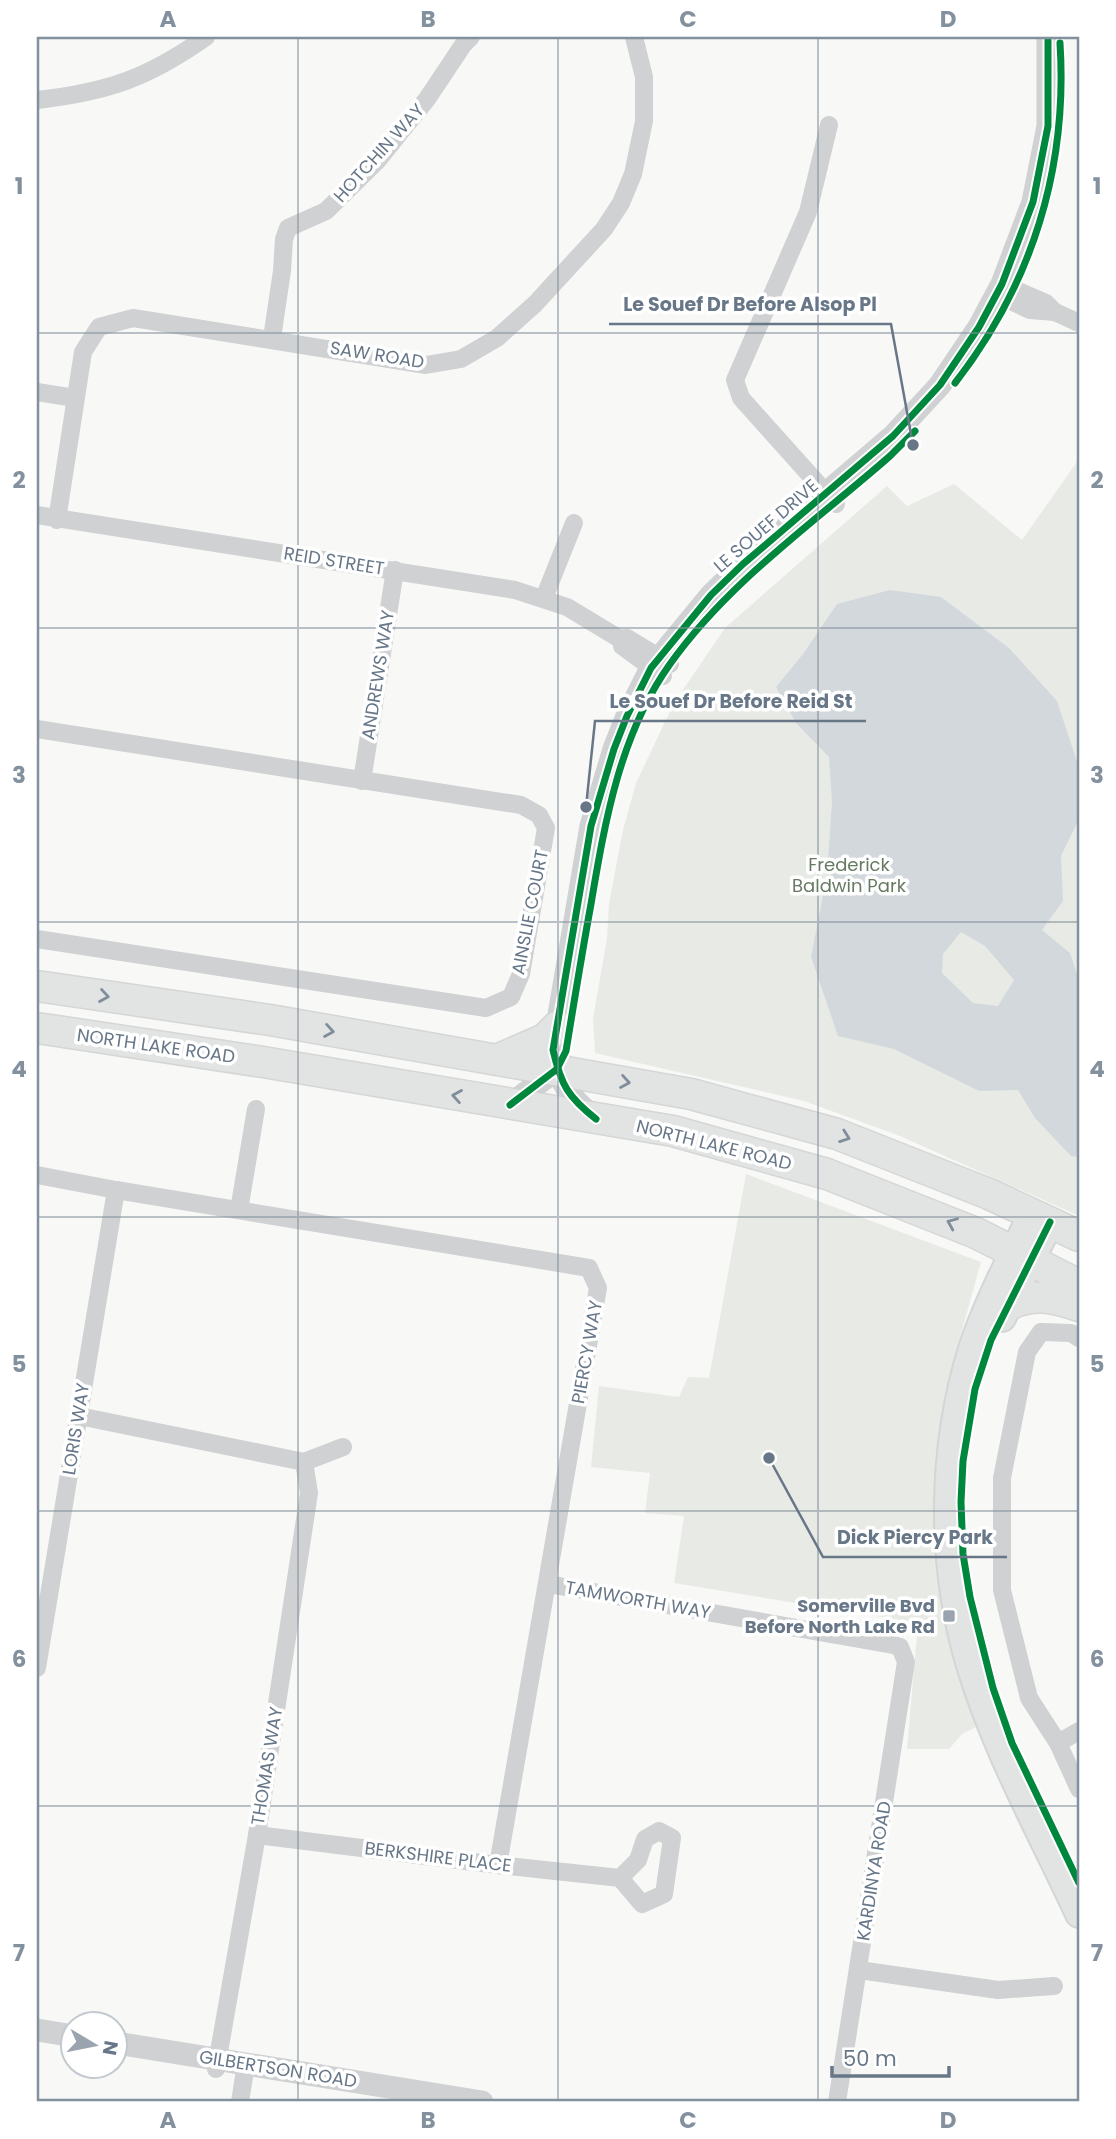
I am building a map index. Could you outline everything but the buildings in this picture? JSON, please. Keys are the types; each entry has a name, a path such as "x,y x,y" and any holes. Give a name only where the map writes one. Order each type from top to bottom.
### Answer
{"main road":[{"path":"37,986 270,1020 691,1094 837,1134 944,1175 1079,1236"},
{"path":"499,1059 545,1039 557,1027"},
{"name":"NORTH LAKE ROAD","path":"37,1028 263,1062 673,1131 827,1174 915,1207 1023,1255 1079,1285"},
{"path":"1041,1218 981,1327 964,1380 951,1458 949,1546 953,1589 961,1629 980,1694 1010,1766 1079,1914"},
{"path":"1023,1255 1008,1305 983,1360 969,1418 961,1502 963,1554 970,1597 993,1688 1012,1743 1079,1883"},
{"path":"1008,1305 1034,1296 1079,1306"}],"street":[{"path":"37,100 85,94 127,82 175,59 206,37"},
{"name":"HOTCHIN WAY","path":"271,338 282,271 284,239 288,228 326,211 377,161 427,99 471,37"},
{"name":"SAW ROAD","path":"57,520 83,352 99,327 133,318 271,338 426,365 461,359 498,338 579,258 604,229 621,203 633,174 644,121 644,77 634,37"},
{"name":"LE SOUEF DRIVE","path":"1006,292 1033,202 1048,125 1048,37"},
{"name":"LE SOUEF DRIVE","path":"596,1119 572,1100 557,1069 553,1050 598,797 618,738 661,666 711,596 743,564 831,499 893,436 925,402 1006,292 1043,211 1054,165 1062,100 1060,37"},
{"path":"829,125 808,212 735,380 741,398 831,499"},
{"path":"1006,292 1046,303 1055,312 1079,323"},
{"path":"37,392 75,398"},
{"name":"REID STREET","path":"37,516 515,590 567,607 620,639 623,648 661,666"},
{"path":"544,598 574,523"},
{"name":"ANDREWS WAY","path":"362,781 395,570"},
{"name":"LE SOUEF DRIVE","path":"557,1069 566,1051 608,806 629,744 661,666"},
{"name":"AINSLIE COURT","path":"37,729 522,805 539,815 545,828 520,974 511,997 486,1009 37,939"},
{"path":"510,1105 557,1069"},
{"path":"239,1210 256,1109"},
{"name":"PIERCY WAY","path":"37,1175 116,1191 589,1268 598,1288 498,1865"},
{"name":"LORIS WAY","path":"37,1668 116,1191"},
{"path":"1079,1338 1071,1333 1041,1332 1027,1352 1002,1478 1002,1590 1029,1698 1058,1743 1079,1789"},
{"path":"79,1416 303,1462 343,1447"},
{"name":"THOMAS WAY","path":"217,2065 257,1835 309,1493 303,1462"},
{"name":"TAMWORTH WAY","path":"548,1584 893,1645"},
{"name":"KARDINYA ROAD","path":"837,2102 906,1662 900,1647 893,1645"},
{"path":"1058,1743 1079,1731"},
{"name":"BERKSHIRE PLACE","path":"257,1835 620,1878"},
{"path":"859,1970 998,1990 1054,1986"},
{"path":"37,2030 60,2034"},
{"path":"37,2042 60,2046"},
{"name":"GILBERTSON ROAD","path":"130,2046 405,2102"},
{"name":"GILBERTSON ROAD","path":"130,2056 217,2065"},
{"path":"240,2102 245,2070"},
{"name":"GILBERTSON ROAD","path":"245,2070 482,2102"}],"green space":[{"name":"Frederick Baldwin Park","path":"1079,459 1079,1216 900,1136 804,1101 595,1053 593,1019 607,938 609,904 623,830 636,783 674,703 725,628 887,486 907,506 954,484 1022,540"},
{"path":"746,1174 981,1262 956,1352 941,1588 949,1638 976,1727 962,1734 949,1749 907,1749 918,1623 674,1583 684,1516 645,1513 650,1473 591,1467 599,1386 679,1397 688,1377 709,1378"}],"shaded area":[{"path":"890,590 941,597 1009,648 1057,701 1079,768 1079,819 1061,856 1063,901 1042,930 1070,953 1079,980 1079,1157 1071,1156 1035,1118 1018,1090 979,1091 894,1049 838,1036 811,957 827,875 832,802 829,757 796,723 776,687 803,654 837,604","holes":["961,932 985,946 1014,980 998,1006 973,1003 942,973 943,954"]}],"cycle path":[{"path":"596,1119 567,1089 553,1050 591,826 627,716 651,668 711,595 743,564 893,436 940,385 979,327 1002,284 1033,202 1048,126 1048,37"},
{"path":"955,383 1005,306 1039,223 1051,179 1058,135 1060,43"},
{"path":"510,1105 557,1069 566,1051 609,810 627,749 653,691 693,634 746,579 890,456 915,431"},
{"path":"1050,1222 991,1340 975,1389 963,1461 963,1554 970,1597 993,1688 1012,1743 1079,1883"}],"place":[{"name":"Le Souef Dr Before Alsop Pl","path":"913,445"},
{"name":"Le Souef Dr Before Reid St","path":"586,807"},
{"name":"Dick Piercy Park","path":"769,1458"},
{"name":"Somerville Bvd Before North Lake Rd","path":"949,1616"}]}
